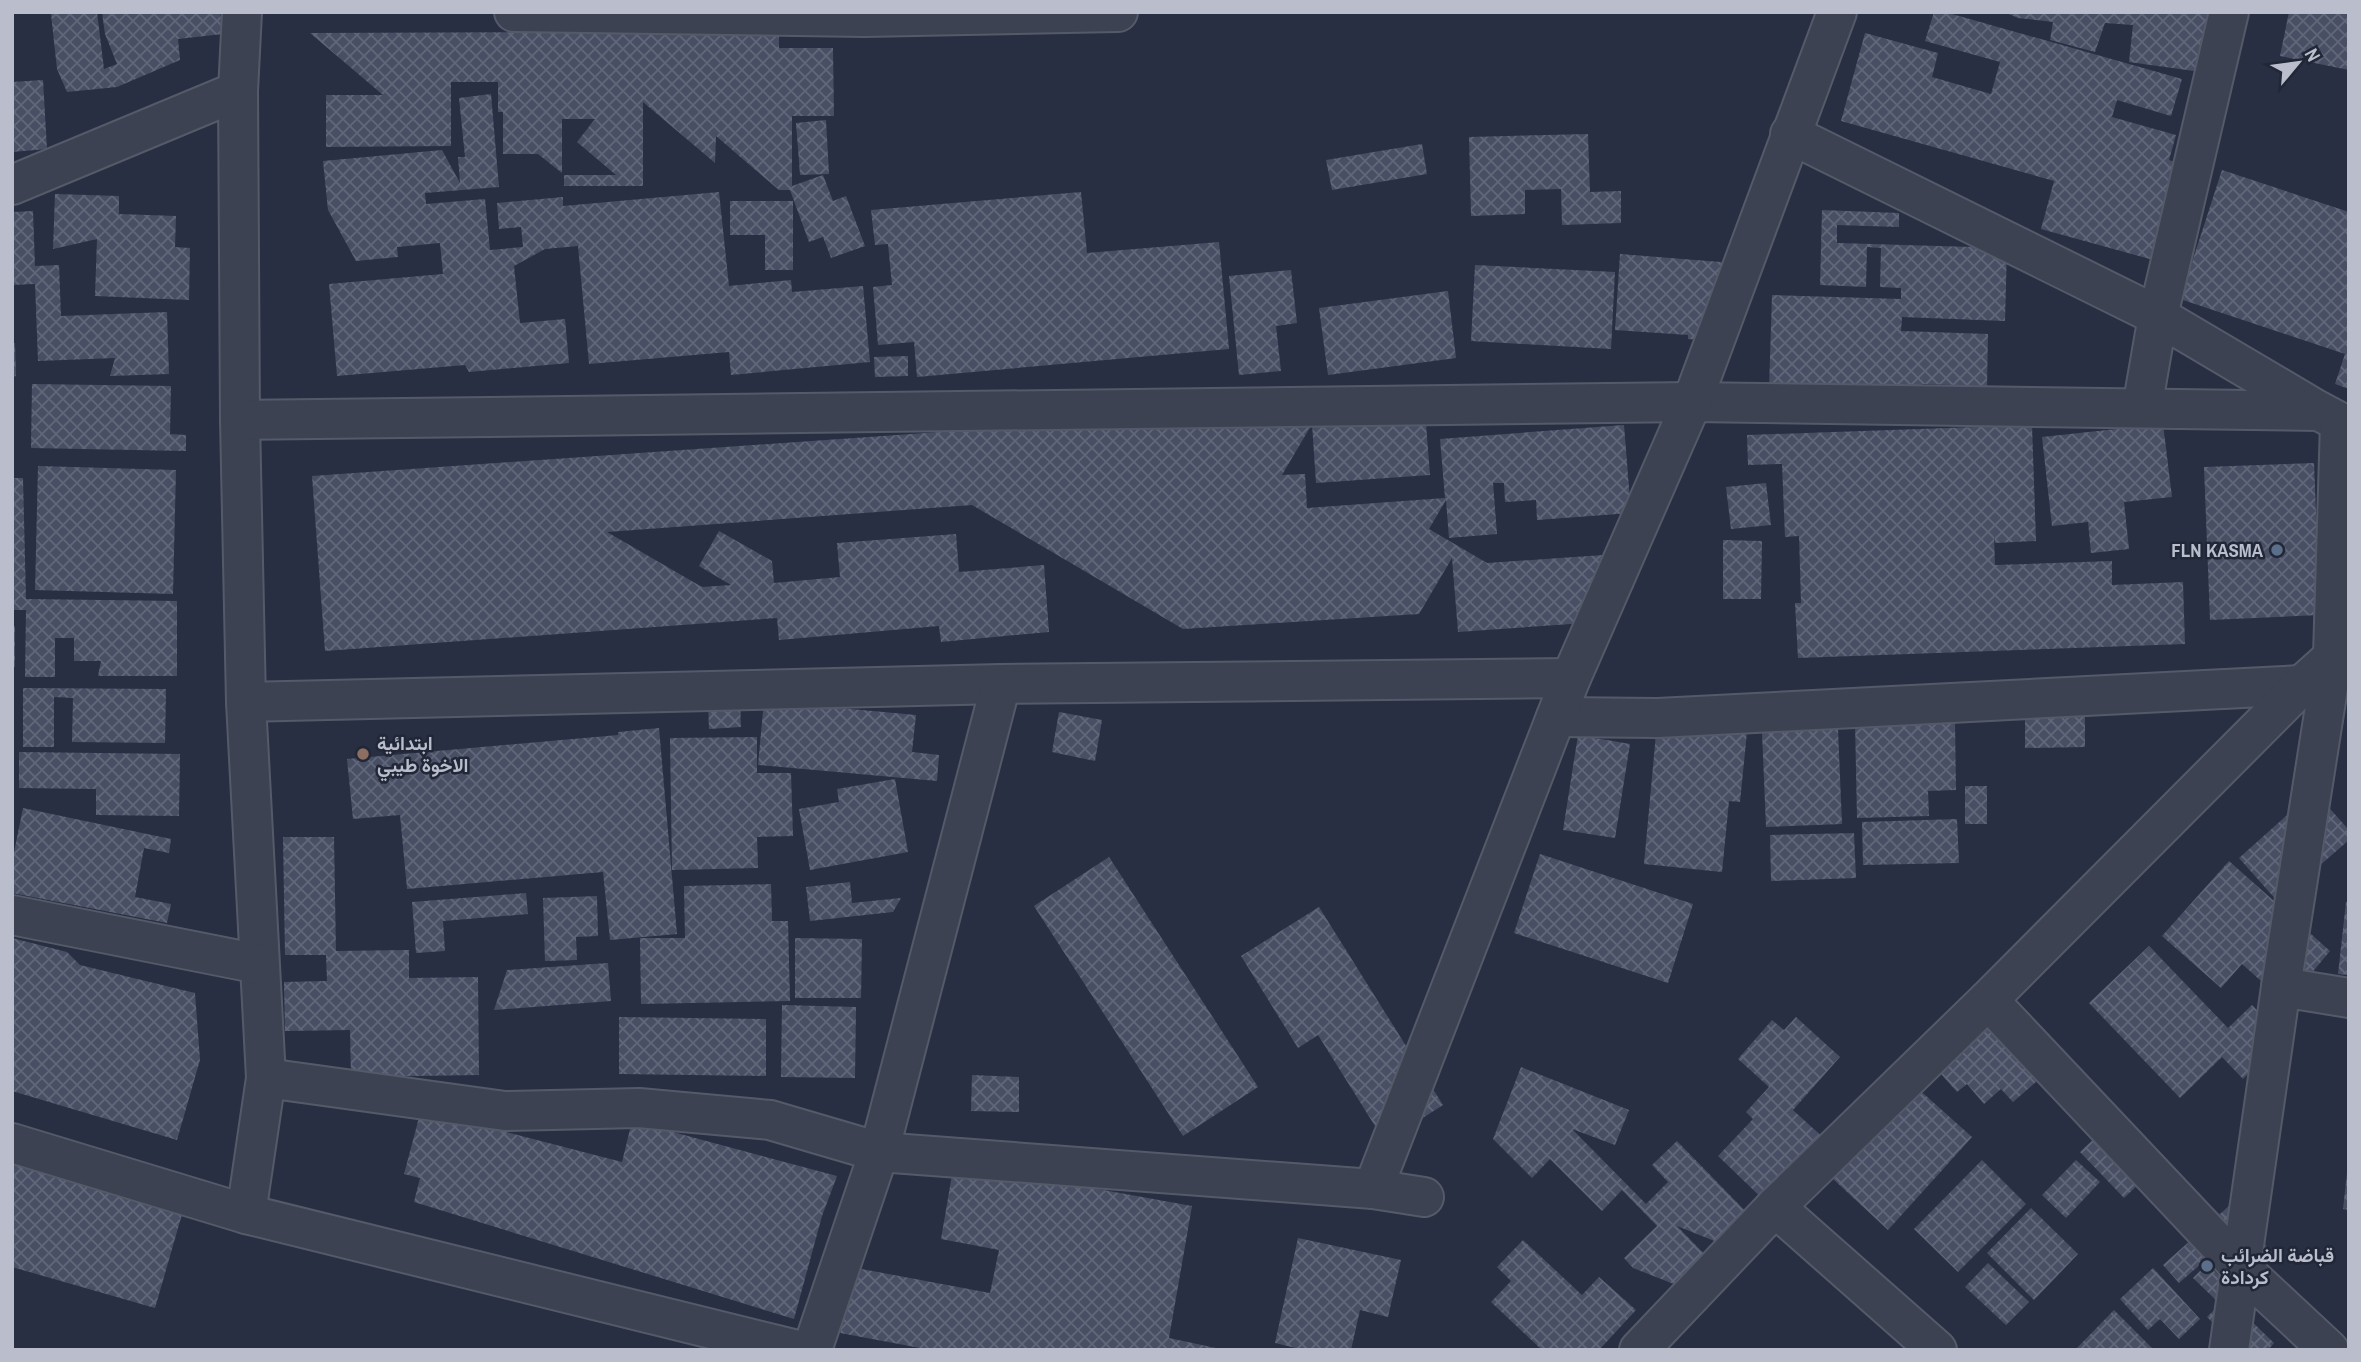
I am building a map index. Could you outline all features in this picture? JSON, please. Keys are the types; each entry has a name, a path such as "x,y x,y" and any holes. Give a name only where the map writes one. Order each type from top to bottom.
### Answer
{"street":[{"path":"242,12 238,91 240,420 246,702 265,1078 246,1214"},
{"path":"514,12 861,15 1118,12"},
{"path":"1373,1189 1571,678 1692,402 1837,12"},
{"path":"2142,408 2158,316 2229,12"},
{"path":"12,185 238,91"},
{"path":"1790,134 2158,316 2336,420"},
{"path":"240,420 1692,402 2142,408 2336,420"},
{"path":"2230,1350 2281,987 2341,650 2336,420"},
{"path":"1639,1350 1776,1207 1988,1000 2302,685 2341,650"},
{"path":"246,702 1001,684 1571,678"},
{"path":"812,1350 879,1153 1001,684"},
{"path":"1556,717 1658,718 2302,685"},
{"path":"12,915 259,964"},
{"path":"2281,987 2349,998"},
{"path":"1988,1000 2242,1269 2329,1350"},
{"path":"265,1078 505,1111 639,1108 770,1120 879,1153 1373,1189 1424,1198"},
{"path":"12,1143 246,1214 797,1350"},
{"path":"1776,1207 1937,1350"}],"building":[{"path":"97,12 104,69 117,64 105,34 102,12 220,12 223,34 178,39 180,60 117,87 67,92 57,69 51,14"},
{"path":"1934,12 1945,12 2182,79 2171,116 2117,100 2112,117 2176,135 2169,160 2184,165 2157,261 2041,229 2054,181 1841,121 1865,33 1938,53 1932,77 1991,94 2000,62 1925,41"},
{"path":"2004,12 2218,12 2201,72 2129,62 2133,25 2105,23 2095,52 2050,40 2053,22 2018,18"},
{"path":"2289,12 2349,12 2349,70 2280,56"},
{"path":"779,31 779,48 833,48 834,116 792,116 792,186 823,175 833,201 846,196 865,246 831,258 823,237 809,242 790,190 779,190 716,136 715,163 643,102 643,186 564,186 564,175 616,175 577,142 595,119 562,119 562,173 538,154 503,154 503,112 498,112 498,82 451,82 451,146 326,147 326,95 383,95 310,33"},
{"path":"43,80 47,149 12,152 12,82"},
{"path":"491,94 499,187 425,193 426,204 485,199 490,250 523,247 521,227 499,229 497,203 563,197 563,206 719,192 729,286 791,280 792,292 863,286 870,362 731,375 729,352 589,364 578,246 545,249 514,266 520,323 565,319 569,363 469,372 465,365 337,376 329,284 443,274 440,243 397,247 398,257 356,261 328,210 323,161 442,150 460,183 458,157 465,157 459,98"},
{"path":"826,120 829,174 800,175 796,123"},
{"path":"1588,134 1590,192 1621,191 1621,223 1562,225 1561,189 1525,190 1525,214 1471,216 1469,137"},
{"path":"1422,144 1427,174 1332,190 1326,160"},
{"path":"2222,170 2349,212 2349,389 2335,384 2345,354 2180,299"},
{"path":"1081,192 1087,253 1219,242 1229,349 917,377 914,342 878,345 873,287 892,285 888,244 875,245 871,210"},
{"path":"55,194 119,196 119,214 176,216 175,247 190,248 189,300 95,296 97,239 53,249"},
{"path":"730,201 793,201 793,270 765,270 765,235 730,235"},
{"path":"1822,210 1899,213 1899,227 1837,225 1837,243 2007,248 2005,321 1902,317 1901,331 1988,334 1987,386 1922,384 1921,394 1769,389 1772,295 1901,299 1901,288 1880,287 1881,248 1867,247 1866,287 1820,285"},
{"path":"33,211 35,266 59,265 61,316 167,312 169,374 110,376 115,358 38,361 35,284 12,285 12,212"},
{"path":"1620,254 1746,264 1728,342 1688,339 1688,335 1615,330"},
{"path":"1475,265 1615,272 1611,349 1471,341"},
{"path":"1291,270 1297,323 1276,326 1281,371 1239,375 1229,276"},
{"path":"1448,291 1456,358 1328,375 1319,308"},
{"path":"12,343 15,343 16,376 12,377"},
{"path":"908,356 908,376 875,377 874,357"},
{"path":"32,384 171,386 170,434 186,435 186,451 31,448"},
{"path":"1424,398 1430,475 1316,483 1312,424 1282,475 1305,474 1307,508 1445,498 1440,439 1624,425 1631,513 1537,520 1536,500 1505,502 1504,483 1493,483 1497,534 1449,538 1446,500 1429,529 1487,563 1632,553 1634,587 1614,621 1458,632 1452,558 1419,614 1183,629 972,505 607,532 702,587 731,585 699,566 719,531 772,561 774,583 840,577 837,543 956,534 959,572 1044,565 1049,632 941,642 939,626 779,640 777,618 325,651 312,476"},
{"path":"2163,424 2172,497 2124,502 2129,549 2091,553 2088,522 2052,526 2042,437"},
{"path":"2032,425 2036,541 1995,543 1994,535 1995,565 2112,561 2112,585 2183,582 2185,644 1798,658 1795,603 1801,603 1799,536 1785,537 1782,464 1748,465 1747,435"},
{"path":"2314,463 2320,615 2210,620 2204,467"},
{"path":"38,466 176,470 173,594 35,590"},
{"path":"12,478 23,478 26,599 177,601 177,676 98,676 101,661 74,661 74,638 55,638 55,677 25,677 26,610 12,610"},
{"path":"1766,483 1771,525 1731,529 1726,487"},
{"path":"1723,540 1762,541 1761,599 1723,599"},
{"path":"12,626 15,626 15,667 12,667"},
{"path":"23,688 166,689 165,743 72,742 73,698 54,697 54,747 23,747"},
{"path":"740,700 741,727 709,729 708,702"},
{"path":"764,701 916,715 912,752 939,755 937,781 758,765"},
{"path":"1059,712 1102,720 1095,761 1052,752"},
{"path":"2025,717 2085,717 2085,747 2025,748"},
{"path":"1955,721 1956,790 1928,791 1929,816 1857,818 1855,723"},
{"path":"1657,723 1747,732 1740,802 1729,801 1722,872 1644,864"},
{"path":"659,728 677,934 610,940 603,872 407,889 400,815 353,819 347,759 618,735 618,732"},
{"path":"1838,729 1842,824 1766,827 1762,732"},
{"path":"1578,735 1630,744 1615,838 1563,830"},
{"path":"757,737 757,773 791,773 793,836 757,837 758,868 672,870 670,738"},
{"path":"19,752 180,754 179,816 96,815 96,789 19,788"},
{"path":"895,779 908,852 810,870 799,809 839,802 837,789"},
{"path":"1965,786 1987,786 1987,824 1965,824"},
{"path":"2314,791 2349,830 2349,840 2278,902 2239,858"},
{"path":"23,808 171,839 169,853 144,848 135,897 171,904 167,923 12,893 12,862"},
{"path":"1957,819 1959,863 1863,865 1862,822"},
{"path":"1854,833 1856,878 1771,881 1770,835"},
{"path":"283,837 334,837 336,951 409,950 409,978 478,977 479,1075 351,1077 350,1030 285,1031 284,982 327,981 326,955 285,955"},
{"path":"1540,854 1693,904 1668,983 1514,933"},
{"path":"1109,857 1258,1087 1183,1136 1034,906"},
{"path":"2229,861 2330,951 2305,981 2280,959 2261,981 2242,964 2221,988 2162,936"},
{"path":"850,882 852,903 901,898 893,912 810,921 806,887"},
{"path":"771,884 772,921 788,921 790,1001 641,1004 640,938 685,938 684,886"},
{"path":"526,893 528,914 443,921 445,951 416,953 412,902"},
{"path":"597,896 598,936 576,937 577,960 545,961 543,898"},
{"path":"2346,902 2349,902 2349,975 2338,974"},
{"path":"1319,907 1443,1105 1385,1142 1318,1035 1298,1048 1241,956"},
{"path":"12,938 67,952 80,965 195,993 200,1060 177,1140 12,1091"},
{"path":"795,938 862,939 861,998 795,998"},
{"path":"2149,946 2228,1028 2252,1005 2274,1028 2268,1054 2243,1079 2222,1057 2180,1098 2089,1003"},
{"path":"608,963 611,1001 494,1010 507,970"},
{"path":"782,1005 856,1007 855,1078 781,1077"},
{"path":"619,1017 766,1019 766,1076 619,1074"},
{"path":"1796,1017 1840,1057 1793,1110 1829,1143 1770,1206 1718,1156 1753,1119 1746,1112 1769,1087 1738,1059 1772,1020 1784,1030"},
{"path":"1985,1021 2037,1081 2013,1102 2001,1089 1984,1104 1967,1084 1957,1092 1934,1066"},
{"path":"1521,1067 1629,1110 1615,1145 1572,1129 1646,1204 1668,1182 1652,1165 1677,1141 1757,1223 1732,1248 1677,1226 1711,1261 1684,1288 1633,1268 1624,1258 1657,1226 1622,1190 1602,1211 1550,1159 1532,1178 1493,1139"},
{"path":"972,1075 1019,1077 1019,1112 971,1111"},
{"path":"1915,1086 1972,1137 1888,1230 1832,1178"},
{"path":"421,1110 622,1162 632,1121 837,1176 822,1216 794,1319 414,1202 420,1178 404,1174"},
{"path":"2099,1134 2143,1180 2124,1198 2080,1152"},
{"path":"12,1156 187,1197 155,1308 12,1267"},
{"path":"1982,1160 2026,1204 1958,1272 1914,1229"},
{"path":"2076,1160 2100,1182 2066,1218 2042,1195"},
{"path":"954,1163 1192,1206 1169,1338 1225,1350 931,1350 840,1333 851,1267 990,1293 999,1250 941,1239"},
{"path":"2349,1173 2349,1210 2343,1209"},
{"path":"2230,1205 2276,1257 2239,1290 2210,1256 2179,1283 2163,1265"},
{"path":"2031,1208 2078,1254 2034,1300 1987,1253"},
{"path":"1298,1238 1401,1260 1388,1317 1360,1310 1351,1350 1304,1350 1275,1343"},
{"path":"1523,1240 1582,1295 1599,1277 1636,1310 1599,1350 1542,1350 1491,1302 1511,1281 1497,1267"},
{"path":"1988,1263 2029,1302 2006,1325 1965,1287"},
{"path":"2207,1264 2246,1302 2239,1309 2274,1343 2268,1350 2240,1350 2207,1317 2220,1304 2193,1278"},
{"path":"2153,1268 2200,1319 2179,1339 2160,1319 2148,1330 2120,1299"},
{"path":"2114,1310 2154,1350 2075,1350"}],"place":[{"name":"FLN KASMA","path":"2277,550"},
{"name":"ابتدائية الاخوة طيبي","path":"363,754"},
{"name":"قباضة الضرائب كردادة","path":"2207,1266"}]}
